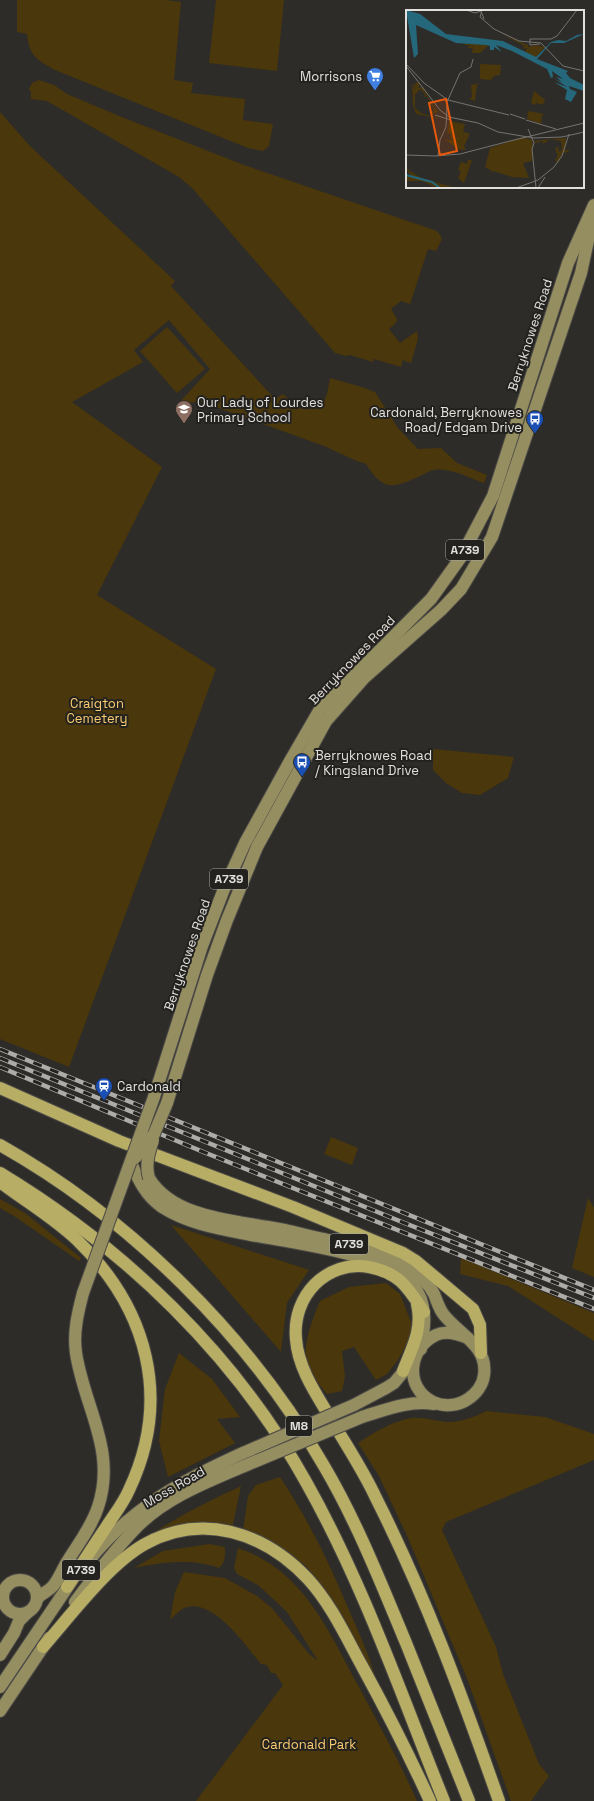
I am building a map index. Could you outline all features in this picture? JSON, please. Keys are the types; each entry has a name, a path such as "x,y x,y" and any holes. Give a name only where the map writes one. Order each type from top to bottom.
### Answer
{"highway":[{"path":"0,1088 119,1141 371,1238 410,1257 473,1309 480,1325 481,1353"},
{"name":"M8","path":"0,1145 39,1169 89,1204 137,1242 179,1281 247,1355 295,1419 324,1466 368,1554 469,1801"},
{"name":"M8","path":"0,1173 34,1193 88,1232 151,1287 218,1358 242,1386 271,1426 306,1481 354,1578 444,1801"},
{"path":"0,1182 75,1239 109,1276 122,1296 137,1326 148,1370 151,1394 149,1431 137,1473 120,1507 67,1587"},
{"path":"424,1312 405,1284 383,1271 365,1267 354,1267 333,1271 319,1279 310,1288 302,1300 296,1324 297,1352 313,1389 363,1473 391,1529 445,1655 499,1801"},
{"path":"403,1371 418,1335 419,1313 416,1299"},
{"path":"43,1647 124,1558 145,1544 171,1534 202,1528 240,1534 259,1541 275,1550 289,1561 308,1580 324,1601 377,1694 430,1801"}],"main road":[{"name":"Berryknowes Road","path":"66,1563 87,1532 98,1507 102,1493 104,1476 103,1451 99,1432 82,1380 76,1351 77,1315 83,1293 154,1097 202,946 224,890 245,843 319,711 431,599 461,557 478,525 493,496 568,263 594,206"},
{"name":"Berryknowes Road","path":"131,1164 154,1134 167,1103 207,975 227,920 258,847 326,721 364,678 441,610 461,589 492,537 581,273 594,211"},
{"name":"A739","path":"154,1134 147,1162 146,1171 149,1178 153,1185 165,1196 193,1216 350,1244 384,1254 406,1266 423,1280 433,1292 439,1307 446,1317 468,1338"},
{"name":"A739","path":"131,1164 140,1184 162,1207 193,1216 235,1232 330,1249 380,1262 402,1275 414,1285 422,1301 425,1324 421,1349"},
{"path":"447,1333 458,1334 468,1338 476,1345 481,1353 485,1370 484,1378 477,1392 472,1397 458,1404 443,1405 432,1401 419,1390 412,1371 415,1359 421,1349 436,1335 447,1333"},
{"name":"Moss Road","path":"0,1711 85,1588 133,1530 161,1508 246,1459 386,1388 394,1383 415,1359"},
{"name":"Moss Road","path":"0,1687 67,1587 113,1534 153,1500 202,1472 246,1459 362,1417 408,1403 422,1402 443,1405"},
{"path":"2,1651 8,1626 8,1610 2,1598 5,1587 15,1580 22,1580 32,1585 40,1585 48,1581 66,1563"},
{"path":"2,1651 14,1633 19,1621 32,1608 37,1599 53,1587 66,1563"},
{"path":"32,1585 35,1589 37,1599"},
{"path":"8,1610 18,1614 28,1612"}],"green space":[{"path":"17,0 165,0 181,2 174,80 193,83 191,93 245,99 243,120 273,124 269,146 263,151 248,148 55,70 35,56 30,48 27,34 17,32"},
{"path":"216,0 284,0 277,71 209,63"},
{"path":"39,80 54,85 67,94 124,118 244,165 437,231 442,239 436,251 428,249 410,304 401,301 391,309 397,319 396,323 389,329 400,343 417,331 418,339 411,363 403,360 401,367 374,359 373,362 350,355 346,356 335,353 192,188 179,177 47,101 31,99 31,92 29,89 32,83"},
{"name":"Craigton Cemetery","path":"0,112 31,147 175,281 171,286 275,399 283,394 300,408 321,408 327,394 330,378 362,387 375,392 398,428 418,449 441,448 457,463 487,475 484,483 452,471 440,469 428,472 402,483 389,485 378,479 366,464 324,446 202,402 179,403 210,369 169,320 134,350 143,362 72,402 162,467 97,595 216,669 69,1067 0,1039"},
{"path":"167,327 205,369 177,393 140,351"},
{"path":"433,749 514,757 508,778 480,795 462,793 446,783 433,770"},
{"path":"331,1137 358,1148 352,1165 324,1154"},
{"path":"588,1198 594,1208 594,1277 572,1268"},
{"path":"0,1199 25,1213 81,1258 79,1261 0,1208"},
{"path":"171,1225 309,1270 287,1303 281,1352"},
{"path":"461,1258 594,1313 594,1341 508,1286 460,1274"},
{"path":"386,1283 400,1294 414,1330 398,1360 387,1374 376,1380 354,1347 342,1351 345,1376 342,1391 327,1394 314,1376 306,1356 306,1343 312,1321 320,1301 349,1287"},
{"path":"179,1353 212,1379 240,1417 217,1419 235,1443 168,1477 159,1441 165,1389"},
{"path":"486,1411 545,1417 594,1434 594,1460 446,1522 442,1530 496,1647 503,1674 539,1764 549,1776 531,1801 511,1801 468,1681 408,1538 379,1476 358,1443 383,1428 411,1418 453,1422 468,1419"},
{"path":"280,1477 309,1525 326,1559 364,1644 376,1679 325,1590 306,1566 280,1547 243,1530 248,1496 256,1485"},
{"path":"241,1486 232,1529 149,1536 182,1515"},
{"path":"209,1544 225,1547 224,1561 219,1568 199,1563 177,1562 134,1568 163,1551"},
{"name":"Cardonald Park","path":"238,1548 261,1558 280,1571 297,1587 312,1605 359,1687 417,1801 196,1801 283,1685 275,1673 271,1673 267,1665 261,1664 237,1634 216,1615 204,1609 193,1606 182,1609 170,1620 175,1592 184,1572 225,1578 257,1596 272,1608 309,1654 318,1661 287,1612 258,1585 237,1574 234,1568"}],"railway":[{"path":"0,1049 594,1290"},
{"path":"0,1058 402,1222 594,1298"},
{"path":"0,1067 201,1151 594,1309"}],"place":[{"name":"Morrisons","path":"375,91"},
{"name":"Our Lady of Lourdes Primary School","path":"184,424"},
{"name":"Cardonald, Berryknowes Road/ Edgam Drive","path":"535,434"},
{"name":"Berryknowes Road / Kingsland Drive","path":"302,777"},
{"name":"Cardonald","path":"104,1101"}]}
